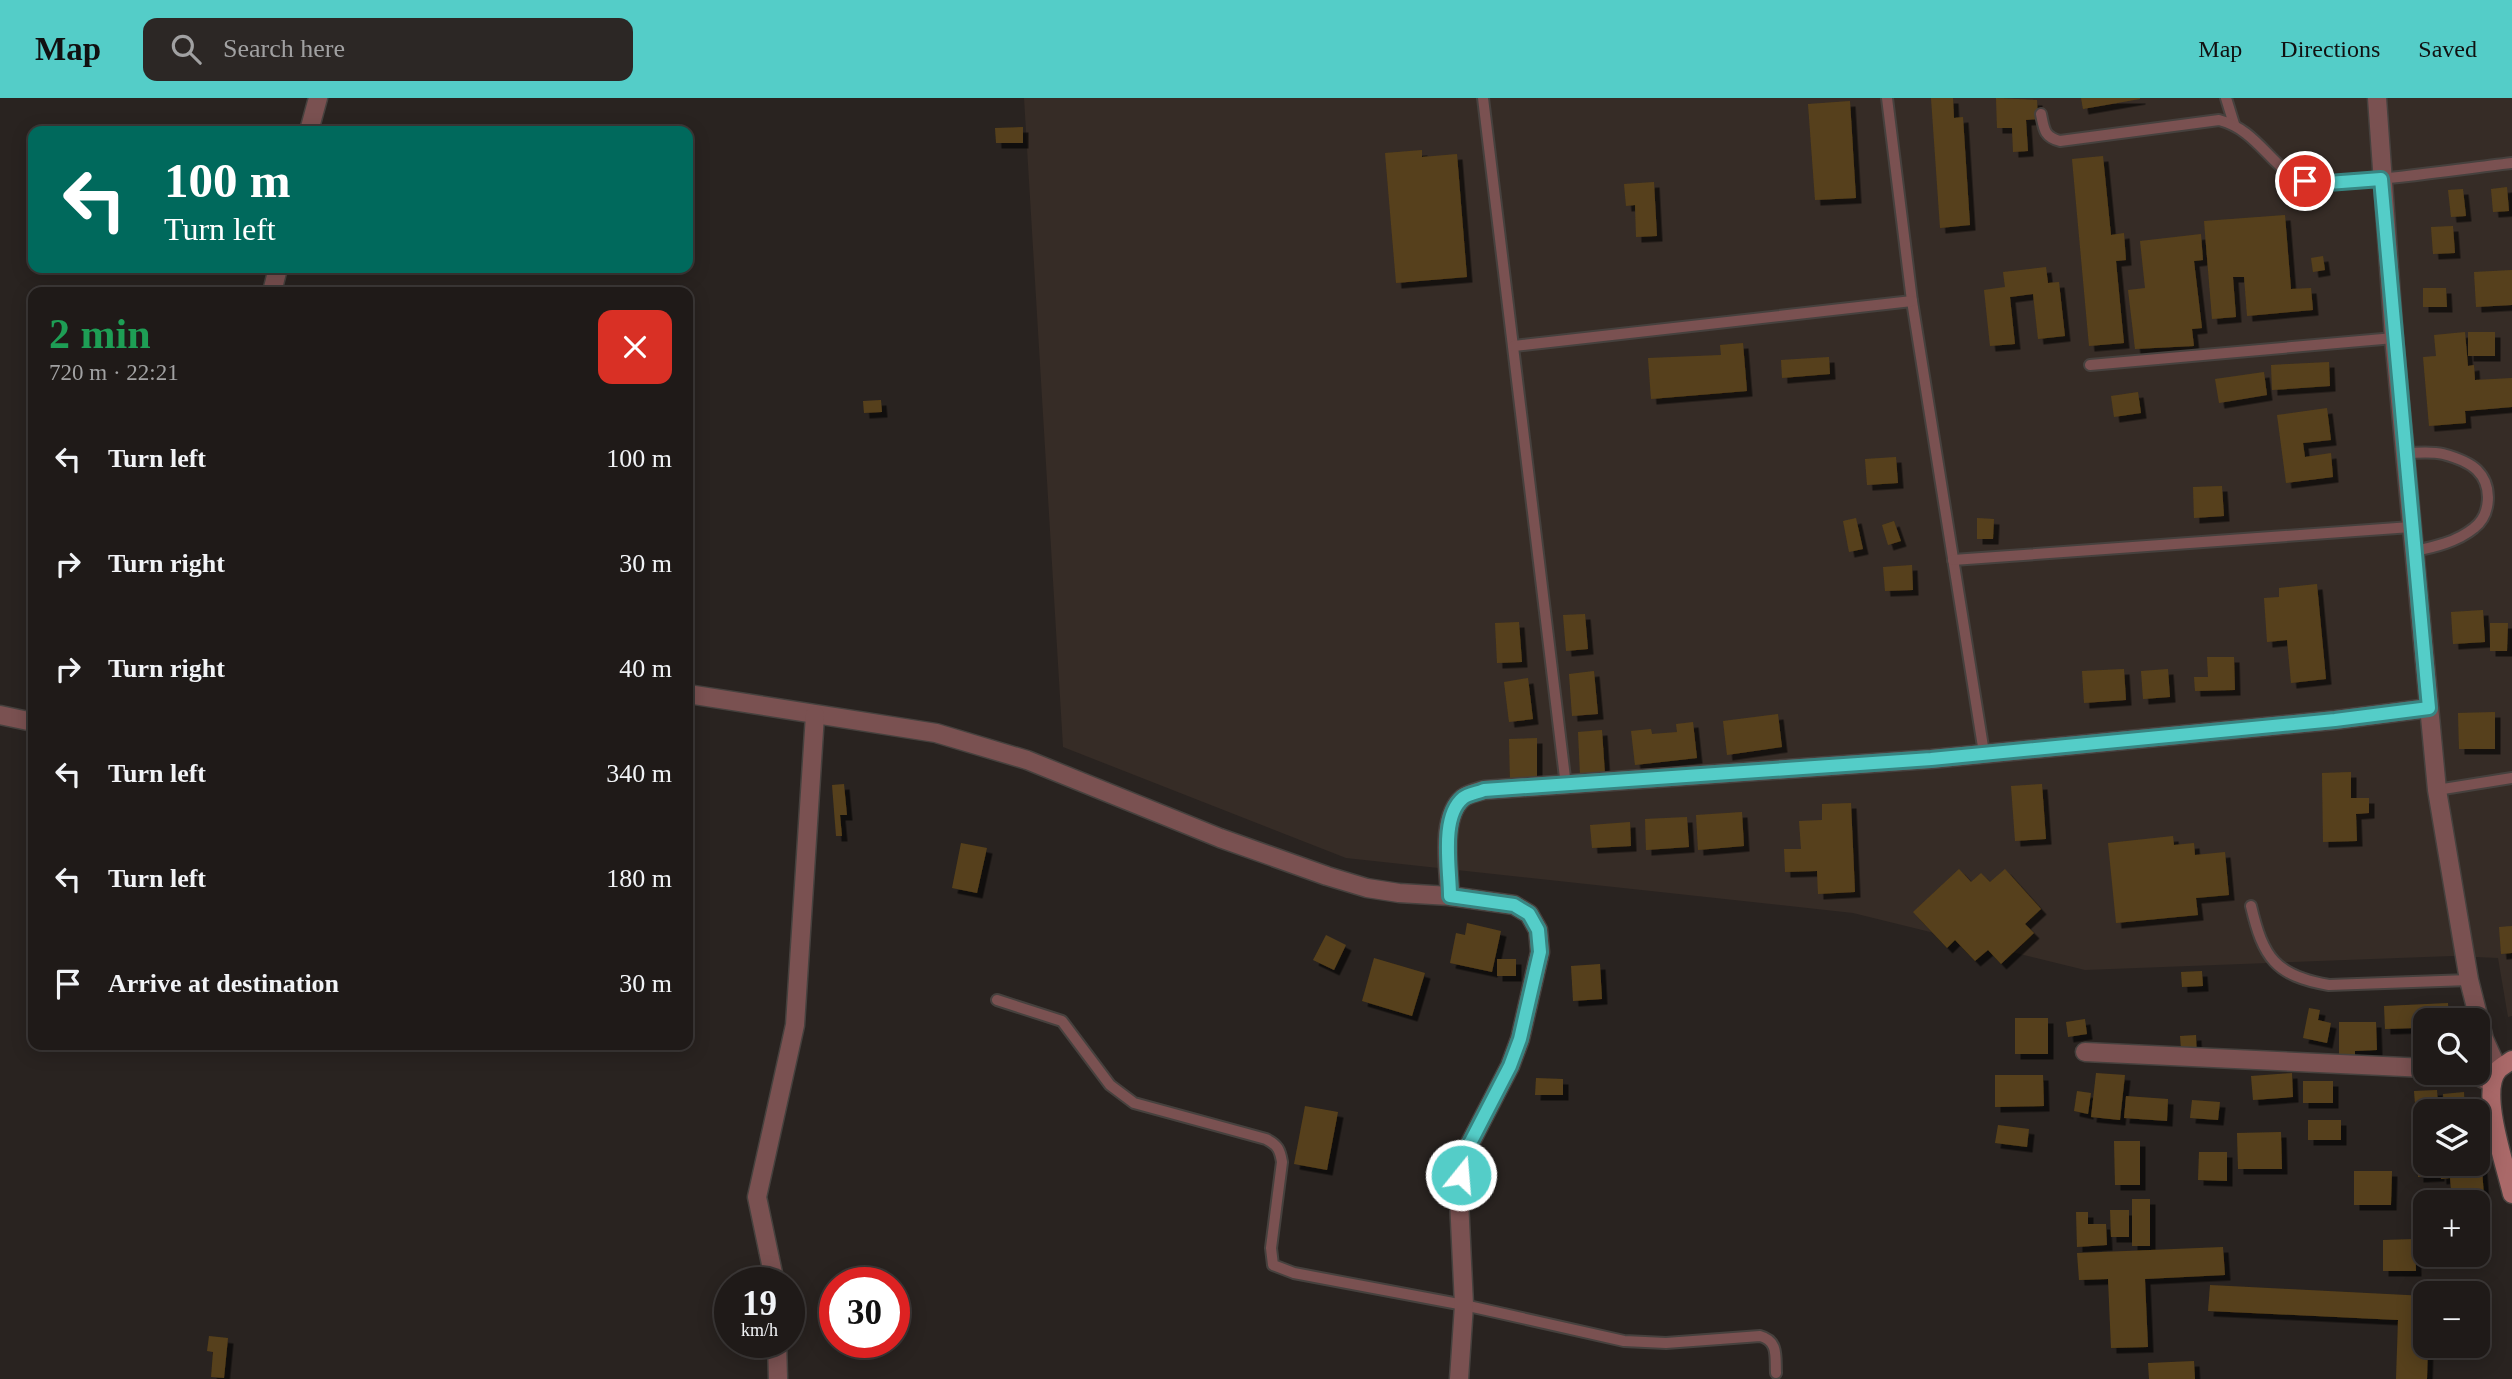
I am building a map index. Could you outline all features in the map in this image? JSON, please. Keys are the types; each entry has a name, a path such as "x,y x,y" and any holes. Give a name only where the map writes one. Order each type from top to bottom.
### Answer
{"main road":[{"path":"2501,1071 2492,1108 2512,1194"}],"street":[{"path":"310,126 318,98"},
{"path":"2376,98 2394,338 2438,790 2469,980 2484,1040 2501,1071"},
{"path":"693,695 949,737 1027,760 1220,838 1327,876 1367,888 1399,893 1450,896 1514,905 1529,914 1538,930 1540,952 1520,1039 1510,1066 1465,1153 1459,1200 1464,1305 1459,1379"},
{"path":"1450,896 1448,832 1453,809 1465,796 1484,790 1931,759 2335,720 2429,708"},
{"path":"0,715 28,721"},
{"path":"772,1267 757,1196 795,1026 815,715"},
{"path":"2085,1052 2413,1067"},
{"path":"777,1358 778,1379"}],"lane":[{"path":"1483,98 1566,786"},
{"path":"1887,98 1912,301 1984,753"},
{"path":"2226,98 2234,124"},
{"path":"2041,114 2045,133 2050,139 2060,141 2219,120 2234,124 2247,132 2291,174 2305,181 2328,183 2381,179 2512,163"},
{"path":"1514,346 1912,301"},
{"path":"2090,365 2394,338"},
{"path":"2405,453 2441,453 2478,471 2486,487 2489,506 2484,518 2473,529 2433,547 2414,551"},
{"path":"1953,559 2412,527"},
{"path":"2438,790 2512,778"},
{"path":"2251,906 2256,930 2272,959 2287,974 2306,981 2329,985 2469,980"},
{"path":"997,1000 1062,1021 1110,1086 1134,1103 1276,1144 1282,1162 1270,1248 1273,1265 1294,1273 1464,1305 1624,1341 1665,1343 1760,1336 1769,1339 1774,1345 1776,1374"}],"shaded area":[{"path":"1024,98 2512,98 2512,1016 2508,1017 2498,958 2452,956 2085,970 1853,913 1346,858 1063,747"}],"building":[{"path":"1931,98 1953,98 1954,118 1963,117 1970,225 1940,228"},
{"path":"1996,98 2037,100 2038,119 2026,120 2028,151 2013,152 2012,128 1997,128"},
{"path":"2081,98 2140,98 2140,99 2083,109"},
{"path":"1850,101 1856,198 1815,200 1808,104"},
{"path":"1023,127 1023,143 996,143 995,128"},
{"path":"1422,150 1422,157 1457,154 1467,277 1396,283 1385,153"},
{"path":"2103,156 2111,235 2124,233 2126,260 2116,261 2124,343 2089,346 2072,159"},
{"path":"1654,182 1657,236 1636,237 1635,205 1626,206 1624,184"},
{"path":"2507,187 2509,211 2493,212 2491,189"},
{"path":"2463,189 2466,216 2451,217 2448,190"},
{"path":"2285,215 2291,289 2311,288 2313,310 2247,316 2244,277 2233,277 2236,317 2212,319 2204,221"},
{"path":"2453,226 2455,253 2433,254 2431,227"},
{"path":"2201,234 2203,260 2194,261 2202,328 2192,329 2194,346 2135,349 2128,290 2145,288 2140,241"},
{"path":"2323,256 2325,270 2313,272 2311,258"},
{"path":"2046,267 2048,283 2059,282 2065,336 2038,339 2033,294 2010,297 2015,344 1990,346 1984,290 2005,287 2003,272"},
{"path":"2512,270 2512,305 2476,307 2474,272"},
{"path":"2423,288 2446,288 2447,307 2423,307"},
{"path":"2465,332 2468,366 2474,365 2475,380 2512,378 2512,407 2465,411 2466,423 2429,426 2423,357 2436,356 2434,335"},
{"path":"2468,332 2495,332 2495,356 2468,356"},
{"path":"1743,343 1747,391 1651,399 1648,358 1721,355 1720,345"},
{"path":"1829,357 1830,374 1782,378 1781,360"},
{"path":"2329,362 2330,386 2272,390 2271,365"},
{"path":"2264,372 2267,395 2219,403 2215,379"},
{"path":"2138,392 2141,413 2114,417 2111,396"},
{"path":"881,400 882,412 864,413 863,401"},
{"path":"2327,408 2331,440 2303,443 2305,457 2331,453 2333,477 2286,483 2277,415"},
{"path":"1896,457 1898,483 1867,485 1865,459"},
{"path":"2222,486 2224,516 2194,518 2193,487"},
{"path":"1856,518 1863,549 1849,552 1843,521"},
{"path":"1977,518 1994,519 1993,539 1977,539"},
{"path":"1894,521 1901,541 1888,545 1882,525"},
{"path":"1912,565 1913,590 1885,591 1883,567"},
{"path":"2317,584 2326,679 2291,683 2287,640 2267,642 2264,598 2279,597 2279,588"},
{"path":"2483,610 2485,642 2453,644 2451,612"},
{"path":"1585,614 1588,649 1566,651 1563,615"},
{"path":"1519,622 1522,662 1497,663 1495,623"},
{"path":"2490,623 2508,623 2507,651 2490,651"},
{"path":"2207,657 2234,657 2235,690 2195,691 2194,677 2208,677"},
{"path":"2124,669 2126,700 2084,703 2082,671"},
{"path":"2168,669 2170,697 2143,699 2141,671"},
{"path":"1594,671 1598,714 1572,716 1569,674"},
{"path":"1528,678 1533,719 1509,722 1504,682"},
{"path":"2495,712 2495,749 2459,749 2458,713"},
{"path":"1778,714 1782,747 1727,755 1723,721"},
{"path":"1693,722 1697,758 1635,765 1631,731 1651,729 1652,734 1677,732 1676,724"},
{"path":"1602,730 1605,774 1580,775 1578,732"},
{"path":"1537,738 1537,780 1510,780 1509,739"},
{"path":"2351,772 2351,798 2369,798 2369,813 2356,814 2357,841 2323,842 2322,773"},
{"path":"844,784 847,815 840,815 842,836 836,836 832,785"},
{"path":"2042,784 2046,839 2015,841 2011,786"},
{"path":"1851,803 1855,892 1818,894 1817,871 1785,872 1784,849 1801,849 1799,821 1822,820 1822,804"},
{"path":"1742,812 1744,846 1698,850 1696,815"},
{"path":"1687,817 1689,847 1646,850 1645,819"},
{"path":"1630,822 1631,846 1592,848 1590,825"},
{"path":"2173,836 2174,845 2194,843 2195,855 2225,852 2229,895 2196,898 2198,915 2116,923 2108,843"},
{"path":"961,843 987,848 977,893 952,888"},
{"path":"1959,869 1971,882 1981,873 1990,882 2005,869 2041,909 2025,924 2034,933 2001,964 1988,950 1975,961 1955,940 1947,948 1913,912"},
{"path":"1467,923 1501,931 1492,972 1450,963 1456,933 1465,935"},
{"path":"2512,926 2512,953 2501,954 2499,927"},
{"path":"1326,935 1346,945 1334,970 1313,960"},
{"path":"1374,958 1425,973 1412,1016 1362,1001"},
{"path":"1497,959 1516,959 1516,976 1497,976"},
{"path":"1600,964 1602,999 1573,1001 1571,966"},
{"path":"2202,971 2203,986 2182,987 2181,972"},
{"path":"2448,1003 2448,1008 2413,1008 2413,1028 2385,1029 2384,1006"},
{"path":"2309,1008 2320,1010 2318,1020 2331,1023 2327,1043 2303,1038"},
{"path":"2015,1018 2048,1018 2048,1054 2015,1054"},
{"path":"2085,1019 2087,1034 2068,1037 2066,1022"},
{"path":"2339,1022 2376,1022 2377,1050 2355,1051 2355,1066 2339,1066"},
{"path":"2196,1035 2197,1059 2182,1060 2180,1036"},
{"path":"2096,1073 2125,1075 2120,1120 2091,1117"},
{"path":"2292,1073 2293,1097 2253,1100 2251,1076"},
{"path":"1995,1075 2043,1075 2044,1106 1995,1107"},
{"path":"1536,1078 1563,1079 1563,1095 1535,1095"},
{"path":"2303,1081 2333,1081 2333,1103 2303,1103"},
{"path":"2437,1090 2438,1099 2415,1099 2414,1091"},
{"path":"2077,1091 2091,1093 2088,1114 2074,1111"},
{"path":"2464,1092 2464,1099 2443,1099 2443,1094"},
{"path":"2126,1096 2168,1099 2167,1121 2124,1118"},
{"path":"2192,1100 2220,1102 2218,1120 2190,1118"},
{"path":"1305,1106 1338,1112 1327,1170 1294,1164"},
{"path":"2308,1120 2341,1120 2341,1140 2308,1140"},
{"path":"1998,1125 2029,1129 2027,1147 1995,1143"},
{"path":"2281,1132 2282,1169 2238,1169 2237,1133"},
{"path":"2114,1141 2140,1141 2140,1185 2115,1185"},
{"path":"2199,1152 2227,1152 2227,1181 2198,1180"},
{"path":"2354,1171 2392,1171 2391,1205 2354,1205"},
{"path":"2441,1176 2483,1176 2484,1190 2451,1190 2450,1178 2441,1179"},
{"path":"2132,1199 2150,1199 2150,1246 2132,1246"},
{"path":"2110,1210 2129,1210 2129,1237 2111,1237"},
{"path":"2076,1212 2088,1212 2088,1224 2106,1224 2107,1245 2077,1247"},
{"path":"2413,1239 2413,1267 2416,1267 2416,1271 2383,1271 2383,1240"},
{"path":"2223,1247 2225,1275 2145,1279 2148,1347 2111,1348 2108,1279 2079,1280 2077,1253"},
{"path":"2210,1285 2413,1295 2413,1358 2428,1358 2427,1379 2396,1379 2398,1320 2208,1311"},
{"path":"209,1336 228,1338 224,1378 211,1377 213,1352 207,1351"},
{"path":"2194,1361 2195,1379 2149,1379 2148,1363"}],"route":[{"path":"1461,1175 1465,1153 1510,1066 1520,1039 1540,952 1538,930 1529,914 1514,905 1450,896 1448,832 1453,809 1465,796 1484,790 1931,759 2335,720 2429,708 2381,179 2328,183 2305,181"}]}
